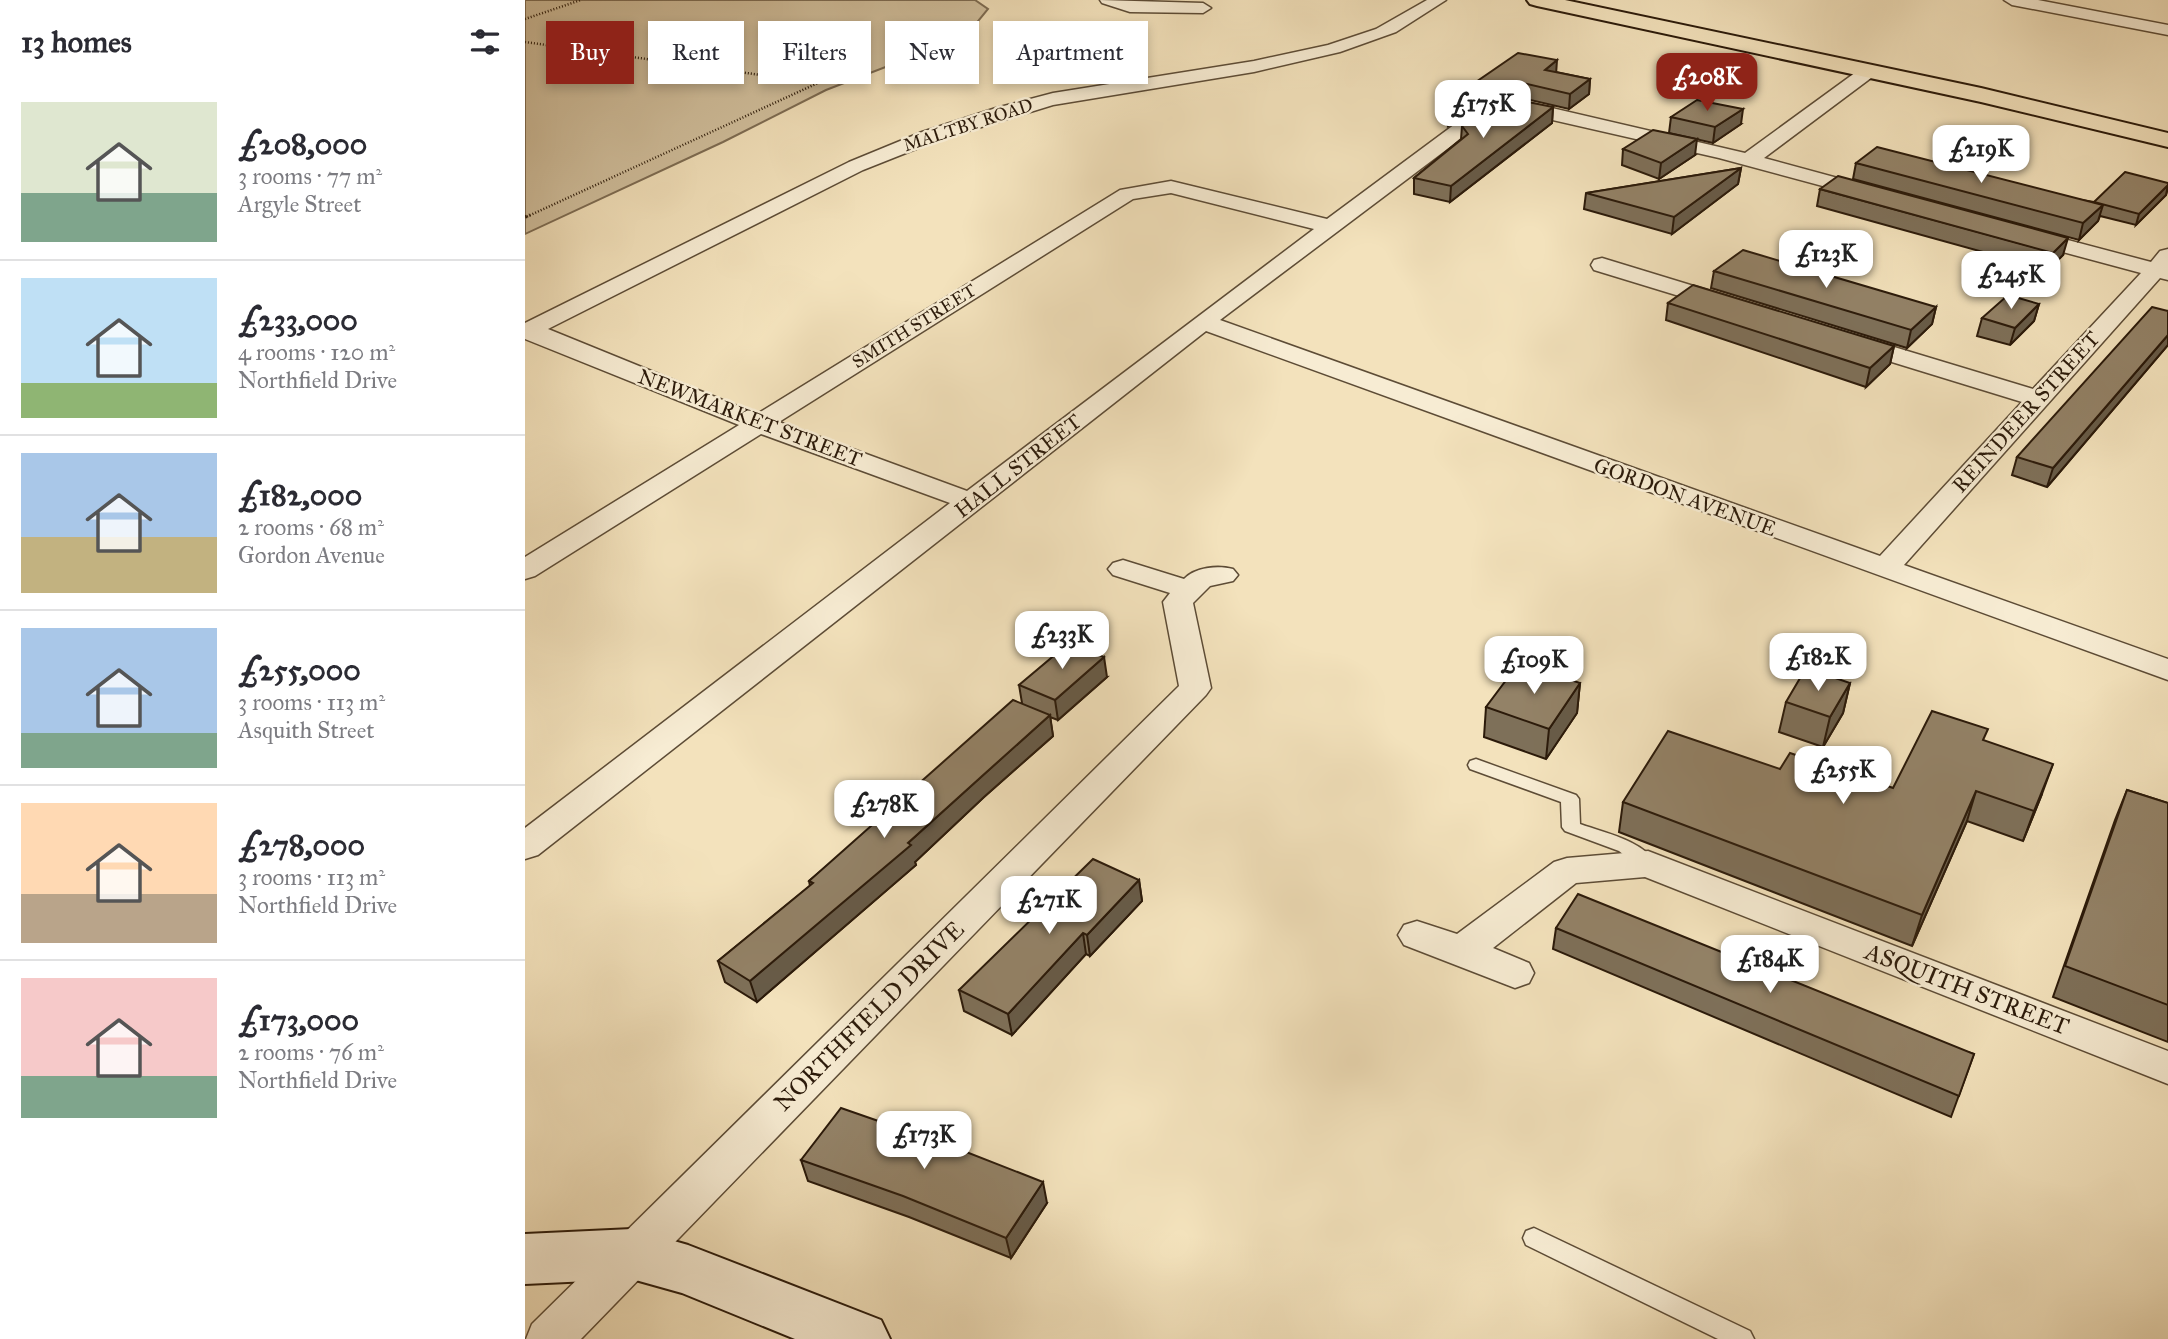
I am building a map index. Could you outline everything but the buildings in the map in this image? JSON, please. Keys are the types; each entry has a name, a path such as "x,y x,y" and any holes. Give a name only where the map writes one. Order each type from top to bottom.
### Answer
{"main road":[{"path":"1537,0 1869,71 2168,140"}],"street":[{"path":"1108,0 1130,7 1203,8"},
{"name":"MALTBY ROAD","path":"527,331 856,166 908,143 1001,112 1053,99 1306,57 1374,36 1405,21 1438,0"},
{"path":"2012,0 2168,30"},
{"path":"1748,160 1869,71"},
{"name":"HALL STREET","path":"525,846 1203,322 1481,114 1522,107 1748,160"},
{"path":"1748,160 1893,199"},
{"name":"SMITH STREET","path":"525,570 1127,194 1171,187 1330,226"},
{"path":"2011,231 2164,266"},
{"path":"1602,265 1747,310"},
{"name":"REINDEER STREET","path":"1884,569 2038,399 2164,266"},
{"name":"GORDON AVENUE","path":"1203,322 2168,670"},
{"name":"NEWMARKET STREET","path":"527,331 757,423 972,502"},
{"path":"1826,334 2038,399"},
{"path":"1123,569 1190,590 1200,579 1223,575"},
{"name":"NORTHFIELD DRIVE","path":"549,1339 1195,688 1178,603 1190,590"},
{"path":"1462,951 1567,871 1648,864"},
{"name":"ASQUITH STREET","path":"1648,864 2168,1068"},
{"path":"1417,935 1515,973"},
{"path":"525,1259 632,1254 688,1270 861,1339"}],"lane":[{"path":"1476,765 1570,799 1571,827 1625,847 1648,864"},
{"path":"1534,1238 1742,1339"}],"path":[{"path":"525,19 581,0"},
{"path":"525,42 817,83 525,217"}],"shaded area":[{"path":"525,0 975,0 988,9 978,21 885,21 885,67 871,73 871,21 758,21 758,84 842,84 525,234"}]}
